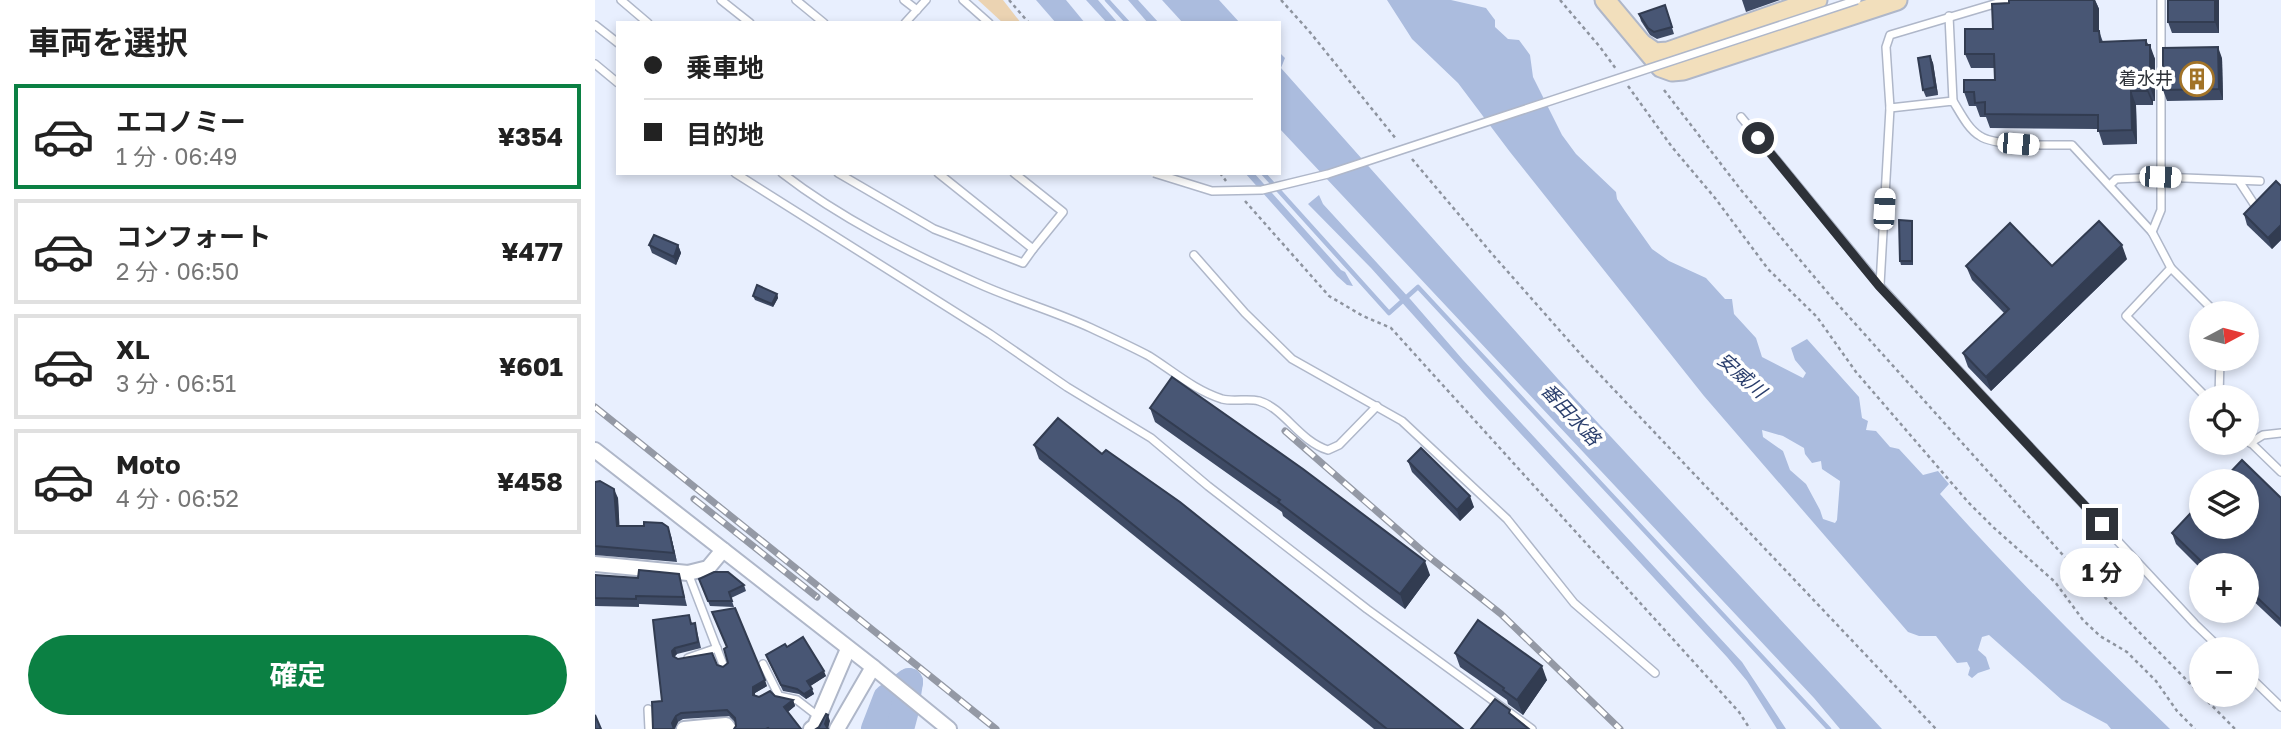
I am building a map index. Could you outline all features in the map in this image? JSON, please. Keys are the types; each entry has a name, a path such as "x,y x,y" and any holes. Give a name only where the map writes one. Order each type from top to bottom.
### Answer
{"street":[{"path":"1605,0 1661,67 1672,71 1728,57 1897,0"},
{"path":"1644,45 1654,53 1668,52 1817,0"},
{"path":"595,450 873,667 932,719 949,729"},
{"path":"595,564 688,573 708,568 723,550"},
{"path":"815,723 849,649"},
{"path":"837,729 873,667"},
{"path":"684,729 726,725 729,729"}],"lane":[{"path":"621,0 646,21"},
{"path":"721,0 747,21"},
{"path":"796,0 822,21"},
{"path":"904,0 917,10"},
{"path":"907,21 926,0"},
{"path":"963,0 987,21"},
{"path":"1160,175 1212,191 1262,190 1315,177 1857,0"},
{"path":"1879,286 1890,108 1886,47 1890,34 2008,0"},
{"path":"2151,232 2161,210 2161,0"},
{"path":"1949,16 1953,102 1980,137 2001,142 2072,145 2151,232 2171,268 2203,301"},
{"path":"595,25 616,41"},
{"path":"595,64 616,81"},
{"path":"1890,108 1953,102"},
{"path":"1741,117 1879,286 2209,637"},
{"path":"737,175 1151,438 1208,486 1367,609 1532,729"},
{"path":"785,175 807,192 889,240 978,283 1089,327 1148,356 1198,389 1224,400 1258,401 1273,407 1299,433 1318,447 1328,450 1339,445 1377,406"},
{"path":"841,175 934,229 1023,263 1063,212 1017,175"},
{"path":"940,175 1033,249"},
{"path":"2110,185 2116,179 2160,177 2260,181"},
{"path":"2239,181 2254,204"},
{"path":"1195,255 1245,313 1292,359 1402,421 1507,519 1574,603 1655,673"},
{"path":"2171,268 2126,316 2194,385"},
{"path":"2259,437 2281,433"},
{"path":"2259,451 2281,472"},
{"path":"688,573 724,667"},
{"path":"680,659 717,648"},
{"path":"763,664 771,690 779,696 797,701 815,723"},
{"path":"2259,686 2281,707"},
{"path":"648,709 649,729"}],"path":[{"path":"1009,0 1027,21"},
{"path":"1281,0 1402,146"},
{"path":"1560,0 1601,47 1616,69"},
{"path":"1624,80 1672,147 1715,198 1767,269 1817,317 1856,372 1968,502 2055,582 2083,620 2100,636 2127,652 2156,681 2177,711 2195,729"},
{"path":"1664,90 1741,191 1833,299 2062,554 2235,729"},
{"path":"1411,157 1584,358 1936,729"},
{"path":"1222,175 1229,184"},
{"path":"1238,194 1329,296 1363,316 1391,328 1739,712 1750,729"}],"shaded area":[{"path":"978,0 1003,0 1019,21 1001,21"}],"water":[{"path":"1036,0 1066,0 1083,21 1054,21"},
{"path":"1086,0 1098,0 1116,21 1105,21"},
{"path":"1128,0 1138,0 1157,21 1146,21"},
{"path":"1162,0 1219,0 1238,21 1181,21"},
{"name":"安威川","path":"1387,0 1451,0 1486,8 1495,20 1495,27 1508,39 1519,40 1530,55 1533,77 1562,135 1576,154 1616,192 1617,199 1652,249 1669,261 1706,278 1725,299 1732,299 1734,314 1756,338 1762,357 1803,378 1806,373 1795,360 1791,348 1807,339 1859,397 1862,418 1868,421 1866,430 1876,431 1890,447 1899,449 1923,475 1938,471 1949,484 1940,494 2053,614 2170,729 2111,729 2107,724 2062,700 1989,635 1982,637 1978,650 1986,657 1990,669 1972,678 1968,675 1970,668 1967,662 1957,663 1936,636 1919,636 1908,632 1704,396 1458,83 1412,39","holes":["1762,430 1783,436 1804,448 1812,463 1821,461 1822,469 1840,481 1835,523 1823,519 1806,484 1790,470 1783,451 1763,437"]},
{"name":"番田水路","path":"1281,68 1574,397 1882,729 1840,729 1814,698 1281,130"},
{"path":"1247,175 1256,175 1345,272 1353,286 1347,285"},
{"path":"1319,195 1323,204 1463,360 1742,662 1786,729 1777,729 1747,681 1727,657 1371,268 1308,204"}],"building":[{"path":"2009,0 2094,0 2094,31 2099,31 2100,42 2146,40 2146,45 2150,45 2150,87 2147,87 2147,91 2131,91 2132,130 2098,131 2098,115 1985,114 1985,102 1975,103 1974,92 1964,92 1964,80 1995,80 1994,54 1965,54 1965,29 1993,29 1992,4 2009,3"},
{"path":"2168,0 2215,0 2215,22 2168,22"},
{"path":"1665,5 1672,27 1654,32 1639,14"},
{"name":"着水井","path":"2218,47 2219,89 2163,90 2163,48"},
{"path":"1930,56 1935,87 1923,90 1918,58"},
{"path":"2276,181 2281,186 2281,225 2268,238 2244,214"},
{"path":"1899,220 1912,221 1912,261 1900,261"},
{"path":"2099,221 2122,245 1986,377 1963,353 2009,309 1966,266 2010,223 2052,266"},
{"path":"654,235 678,245 674,257 649,245"},
{"path":"757,285 777,294 772,304 753,296"},
{"path":"1172,377 1303,469 1425,561 1400,594 1278,502 1280,500 1150,408"},
{"path":"1058,418 1102,454 1106,450 1180,502 1463,729 1387,729 1034,445"},
{"path":"1421,448 1470,496 1457,510 1408,461"},
{"path":"2242,460 2251,469 2233,469"},
{"path":"2259,477 2281,498 2281,620 2259,599 2259,553 2193,553 2172,533 2189,515 2189,539 2259,539"},
{"path":"600,481 614,489 617,526 644,526 644,522 662,523 668,527 674,553 595,546 595,482"},
{"path":"639,570 679,574 684,597 595,598 595,575 638,578"},
{"path":"714,572 728,572 744,585 729,592 732,601 708,601 699,579"},
{"path":"735,608 765,680 753,687 753,695 759,697 770,691 775,696 793,700 784,707 801,729 734,729 735,718 727,710 681,713 672,723 674,729 653,729 652,702 662,701 653,620 689,615 691,624 695,623 698,642 675,648 672,651 673,656 678,659 712,653 717,665 723,667 728,663 724,649 727,647 712,612"},
{"path":"1478,620 1542,666 1517,700 1455,653"},
{"path":"803,637 824,671 807,681 812,689 804,694 797,689 781,685 766,655"},
{"path":"1495,699 1510,710 1509,713 1529,729 1471,729"},
{"path":"826,714 825,724 828,729 816,729 819,727"},
{"path":"595,715 601,729 595,729"}],"waterway":[{"path":"1107,0 1126,21"},
{"path":"1265,175 1389,313 1418,287 1829,729"},
{"path":"875,729 887,698 909,682"},
{"path":"900,729 909,682"}],"railway":[{"path":"595,407 996,729"},
{"path":"1285,431 1428,556 1501,614 1620,729"},
{"path":"694,499 817,597"}],"place":[{"name":"着水井","path":"2197,79"}],"route":[{"path":"1758,138 1879,286 2102,524"}]}
